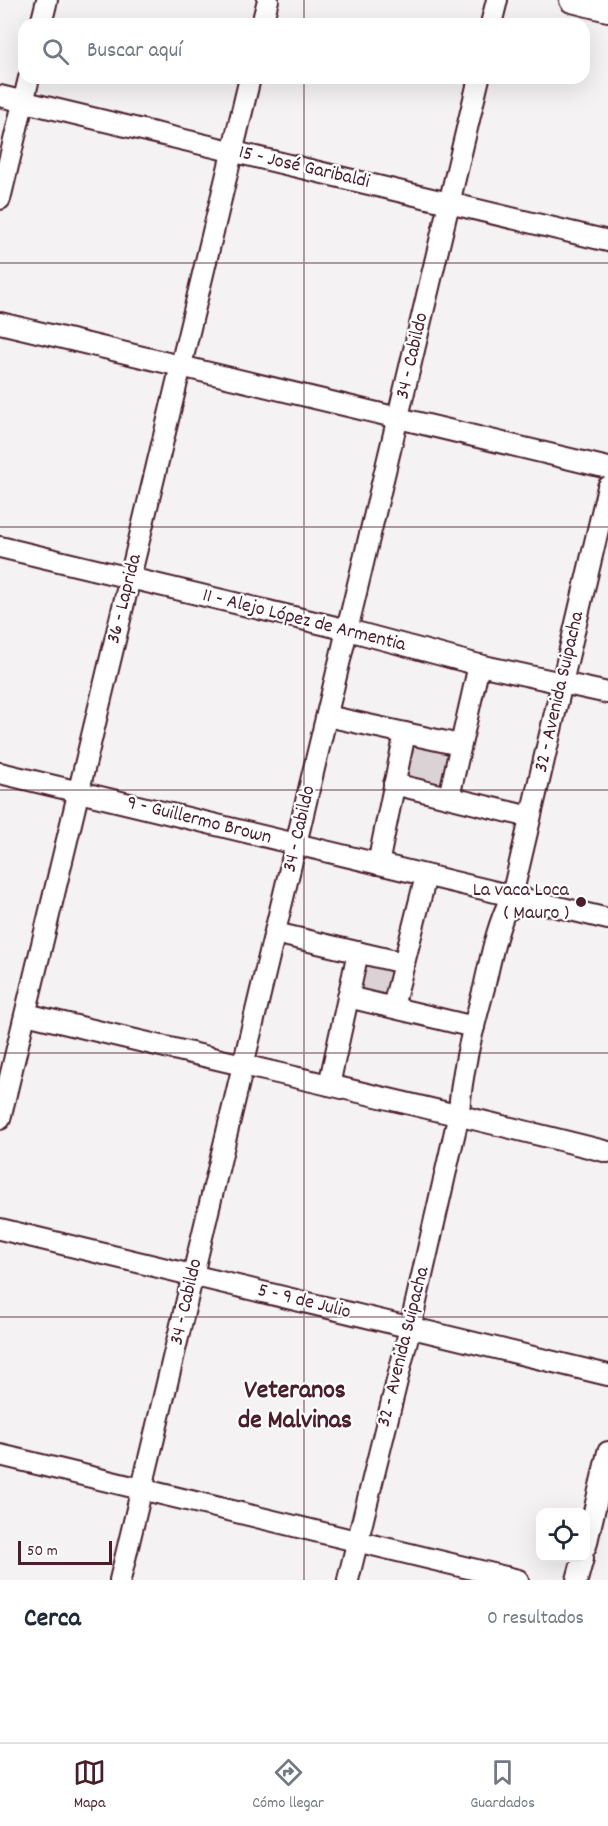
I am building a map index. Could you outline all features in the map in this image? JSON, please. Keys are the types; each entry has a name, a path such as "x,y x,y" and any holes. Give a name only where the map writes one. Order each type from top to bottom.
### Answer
{"main road":[{"path":"572,0 608,9"}],"street":[{"path":"42,18 47,0"},
{"path":"264,18 268,0"},
{"path":"492,18 496,0"},
{"path":"0,199 27,84"},
{"name":"36 - Laprida","path":"0,1119 249,84"},
{"name":"34 - Cabildo","path":"120,1580 478,84"},
{"name":"15 - José Garibaldi","path":"0,96 608,241"},
{"path":"0,323 608,468"},
{"name":"32 - Avenida Suipacha","path":"459,1114 468,1097 511,916 512,896 530,817 608,487"},
{"name":"11 - Alejo López de Armentia","path":"0,547 348,630 479,665 608,693"},
{"path":"449,797 479,665"},
{"path":"327,716 460,745"},
{"path":"378,864 405,733"},
{"name":"9 - Guillermo Brown","path":"0,773 608,920"},
{"path":"394,784 530,817"},
{"path":"393,1007 426,876"},
{"name":"32 - Avenida Suipacha","path":"348,1580 410,1328 459,1114 459,1096 474,1027 502,915 512,896"},
{"path":"275,933 404,963"},
{"path":"329,1085 358,952"},
{"path":"348,997 474,1027"},
{"path":"26,1014 243,1066 459,1114 608,1152"},
{"name":"5 - 9 de Julio","path":"0,1229 608,1375"},
{"path":"590,1526 608,1452"},
{"path":"0,1455 518,1580"},
{"path":"577,1580 582,1562"}],"shaded area":[{"path":"413,743 449,751 441,789 405,781"},
{"path":"364,963 392,969 387,995 359,989"}],"place":[{"name":"La vaca Loca ( Mauro )","path":"581,902"}],"district":[{"name":"Veteranos de Malvinas","path":"295,1406"}]}
